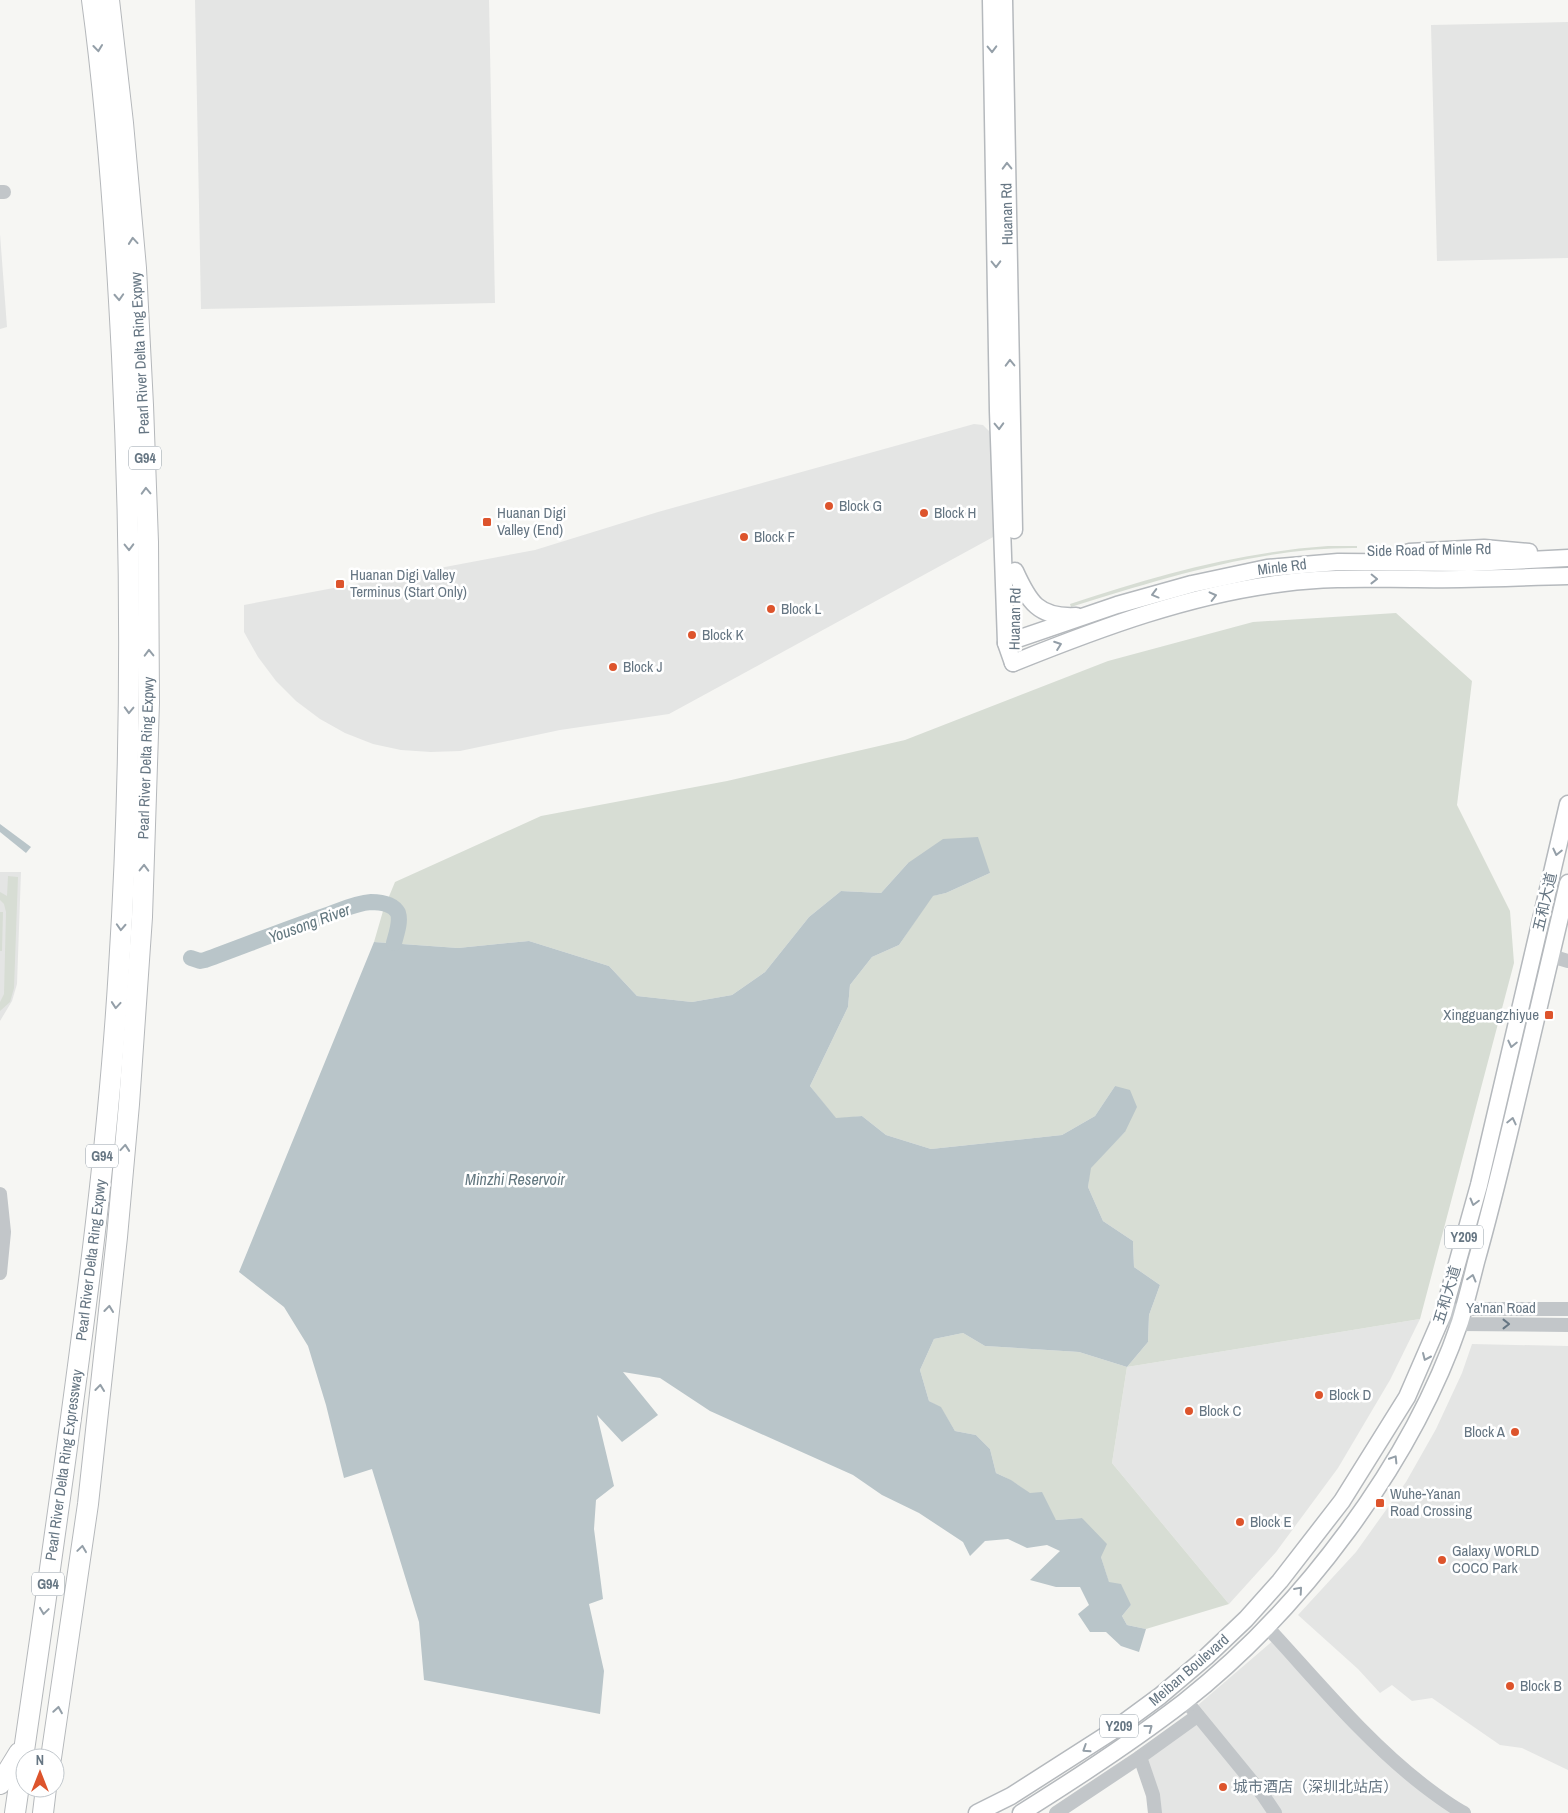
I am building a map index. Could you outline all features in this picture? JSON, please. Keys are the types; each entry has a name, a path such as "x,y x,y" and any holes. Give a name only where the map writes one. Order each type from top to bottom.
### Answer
{"highway":[{"name":"Pearl River Delta Ring Expwy","path":"27,1735 94,1242 120,956 130,704 130,587 126,447 110,159 92,0"},
{"name":"Pearl River Delta Ring Expwy","path":"109,0 124,123 136,268 148,542 149,703 140,965"},
{"name":"Pearl River Delta Ring Expressway","path":"52,1748 88,1504 117,1237 140,965"},
{"path":"0,1784 13,1765 27,1735"},
{"name":"G94","path":"15,1813 27,1735"},
{"path":"43,1813 45,1798"}],"main road":[{"name":"Huanan Rd","path":"991,0 998,401 1013,663"},
{"name":"Huanan Rd","path":"1004,0 1010,411 1015,571 1012,641"},
{"name":"Minle Rd","path":"1012,641 1117,605 1228,576 1267,568 1338,562 1471,563 1564,557"},
{"path":"1015,571 1026,595 1041,609 1062,616 1086,616"},
{"path":"1548,576 1568,581"},
{"name":"Minle Rd","path":"1013,663 1109,627 1190,602 1245,588 1286,582 1326,580 1568,576"},
{"name":"五和大道","path":"1246,1619 1280,1581 1342,1501 1408,1397 1443,1314 1479,1185 1568,804"},
{"name":"五和大道","path":"1267,1627 1329,1554 1360,1513 1399,1451 1423,1407 1461,1317 1496,1191 1568,882"},
{"name":"Meiban Boulevard","path":"977,1813 1012,1796 1111,1732 1180,1679 1246,1619"},
{"name":"Meiban Boulevard","path":"1021,1813 1121,1749 1186,1700 1267,1627"}],"street":[{"path":"1551,956 1568,961"},
{"path":"0,1194 4,1232 0,1273"},
{"name":"Ya'nan Road","path":"1461,1317 1568,1309"},
{"name":"Ya'nan Road","path":"1443,1314 1461,1317 1568,1324"},
{"path":"1267,1627 1369,1738 1411,1775 1464,1813"},
{"path":"1186,1700 1275,1813"},
{"path":"1056,1813 1197,1716"},
{"path":"1140,1757 1153,1795 1155,1813"}],"shaded area":[{"path":"195,0 489,0 495,303 201,309"},
{"path":"1568,22 1568,258 1437,261 1431,25"},
{"path":"0,234 7,327 0,329"},
{"path":"974,424 983,425 991,433 995,536 669,714 560,730 460,751 401,750 373,744 345,733 320,719 296,701 276,681 258,657 244,632 244,605 535,550 658,512"},
{"path":"1328,546 1357,546 1357,548 1321,549 1248,559 1176,576 1071,607 1070,604 1133,584 1197,567 1262,554"},
{"path":"1396,613 1472,681 1457,805 1510,911 1514,963 1420,1319 1127,1367 1148,1342 1149,1315 1160,1285 1134,1267 1133,1241 1103,1221 1088,1187 1090,1168 1125,1132 1115,1086 1095,1116 1062,1135 931,1149 886,1135 862,1116 836,1119 810,1086 848,1007 850,985 872,957 899,945 932,896 946,893 990,873 908,863 881,893 841,891 809,917 765,972 732,995 692,1002 637,996 609,966 529,941 458,948 374,942 383,911 395,882 541,816 727,781 905,740 1108,661 1253,622"},
{"path":"0,872 21,872 17,984 12,1001 0,1021"},
{"path":"8,876 18,877 14,988 10,1002 0,1011 0,1002 4,994 6,912 4,904 0,900 0,892 7,896"},
{"path":"0,912 3,912 2,951 0,951"},
{"path":"1420,1319 1390,1380 1338,1468 1276,1552 1229,1604 1112,1463 1127,1367"},
{"path":"963,1333 985,1346 1079,1352 1127,1367 1112,1463 1229,1604 1146,1629 1127,1625 1122,1616 1131,1605 1109,1583 1101,1557 1082,1518 1056,1520 1036,1499 1021,1487 996,1473 990,1449 976,1435 955,1431 941,1408 929,1401 920,1370 934,1339"},
{"path":"1472,1344 1568,1346 1568,1770 1522,1748 1500,1745 1432,1698 1412,1701 1392,1685 1380,1693 1358,1669 1298,1615 1356,1552 1406,1482 1436,1429 1462,1373"},
{"path":"1275,1639 1430,1794 1470,1813 1161,1813 1146,1758 1198,1705"}],"water":[{"path":"0,824 31,847 26,853 0,832"},
{"name":"Minzhi Reservoir","path":"978,837 990,873 946,893 933,896 899,945 872,957 850,985 848,1007 810,1086 836,1118 862,1116 886,1135 931,1149 1062,1135 1095,1116 1115,1086 1130,1090 1137,1107 1125,1132 1091,1168 1088,1187 1103,1221 1133,1241 1134,1267 1160,1285 1149,1315 1148,1342 1127,1367 1079,1352 985,1346 963,1333 934,1339 920,1370 929,1401 941,1407 955,1431 976,1435 990,1449 996,1473 1011,1480 1030,1493 1042,1492 1056,1520 1082,1518 1107,1544 1101,1557 1109,1582 1121,1584 1131,1605 1122,1616 1127,1625 1146,1629 1139,1652 1121,1646 1106,1632 1090,1632 1078,1614 1089,1605 1080,1587 1056,1587 1030,1580 1060,1551 1047,1545 1027,1548 1008,1539 985,1541 970,1556 963,1542 919,1513 882,1495 853,1475 710,1411 660,1378 623,1372 658,1415 622,1442 597,1415 614,1486 596,1500 594,1529 603,1599 589,1604 604,1671 600,1714 424,1680 419,1622 372,1469 344,1478 326,1405 308,1346 284,1307 239,1272 374,942 458,948 529,941 609,966 637,996 692,1002 732,995 765,972 809,917 841,891 881,893 908,863 943,839"}],"waterway":[{"name":"Yousong River","path":"191,958 200,961 205,960 349,907 371,902 390,906 398,913 399,924 394,943"}],"place":[{"name":"Block G","path":"829,506"},
{"name":"Block H","path":"924,513"},
{"name":"Huanan Digi Valley (End)","path":"487,522"},
{"name":"Block F","path":"744,537"},
{"name":"Huanan Digi Valley Terminus (Start Only)","path":"340,584"},
{"name":"Block L","path":"771,609"},
{"name":"Block K","path":"692,635"},
{"name":"Block J","path":"613,667"},
{"name":"Xingguangzhiyue","path":"1549,1015"},
{"name":"Block D","path":"1319,1395"},
{"name":"Block C","path":"1189,1411"},
{"name":"Block A","path":"1515,1432"},
{"name":"Wuhe-Yanan Road Crossing","path":"1380,1503"},
{"name":"Block E","path":"1240,1522"},
{"name":"Galaxy WORLD COCO Park","path":"1442,1560"},
{"name":"Block B","path":"1510,1686"},
{"name":"城市酒店（深圳北站店）","path":"1223,1787"}]}
